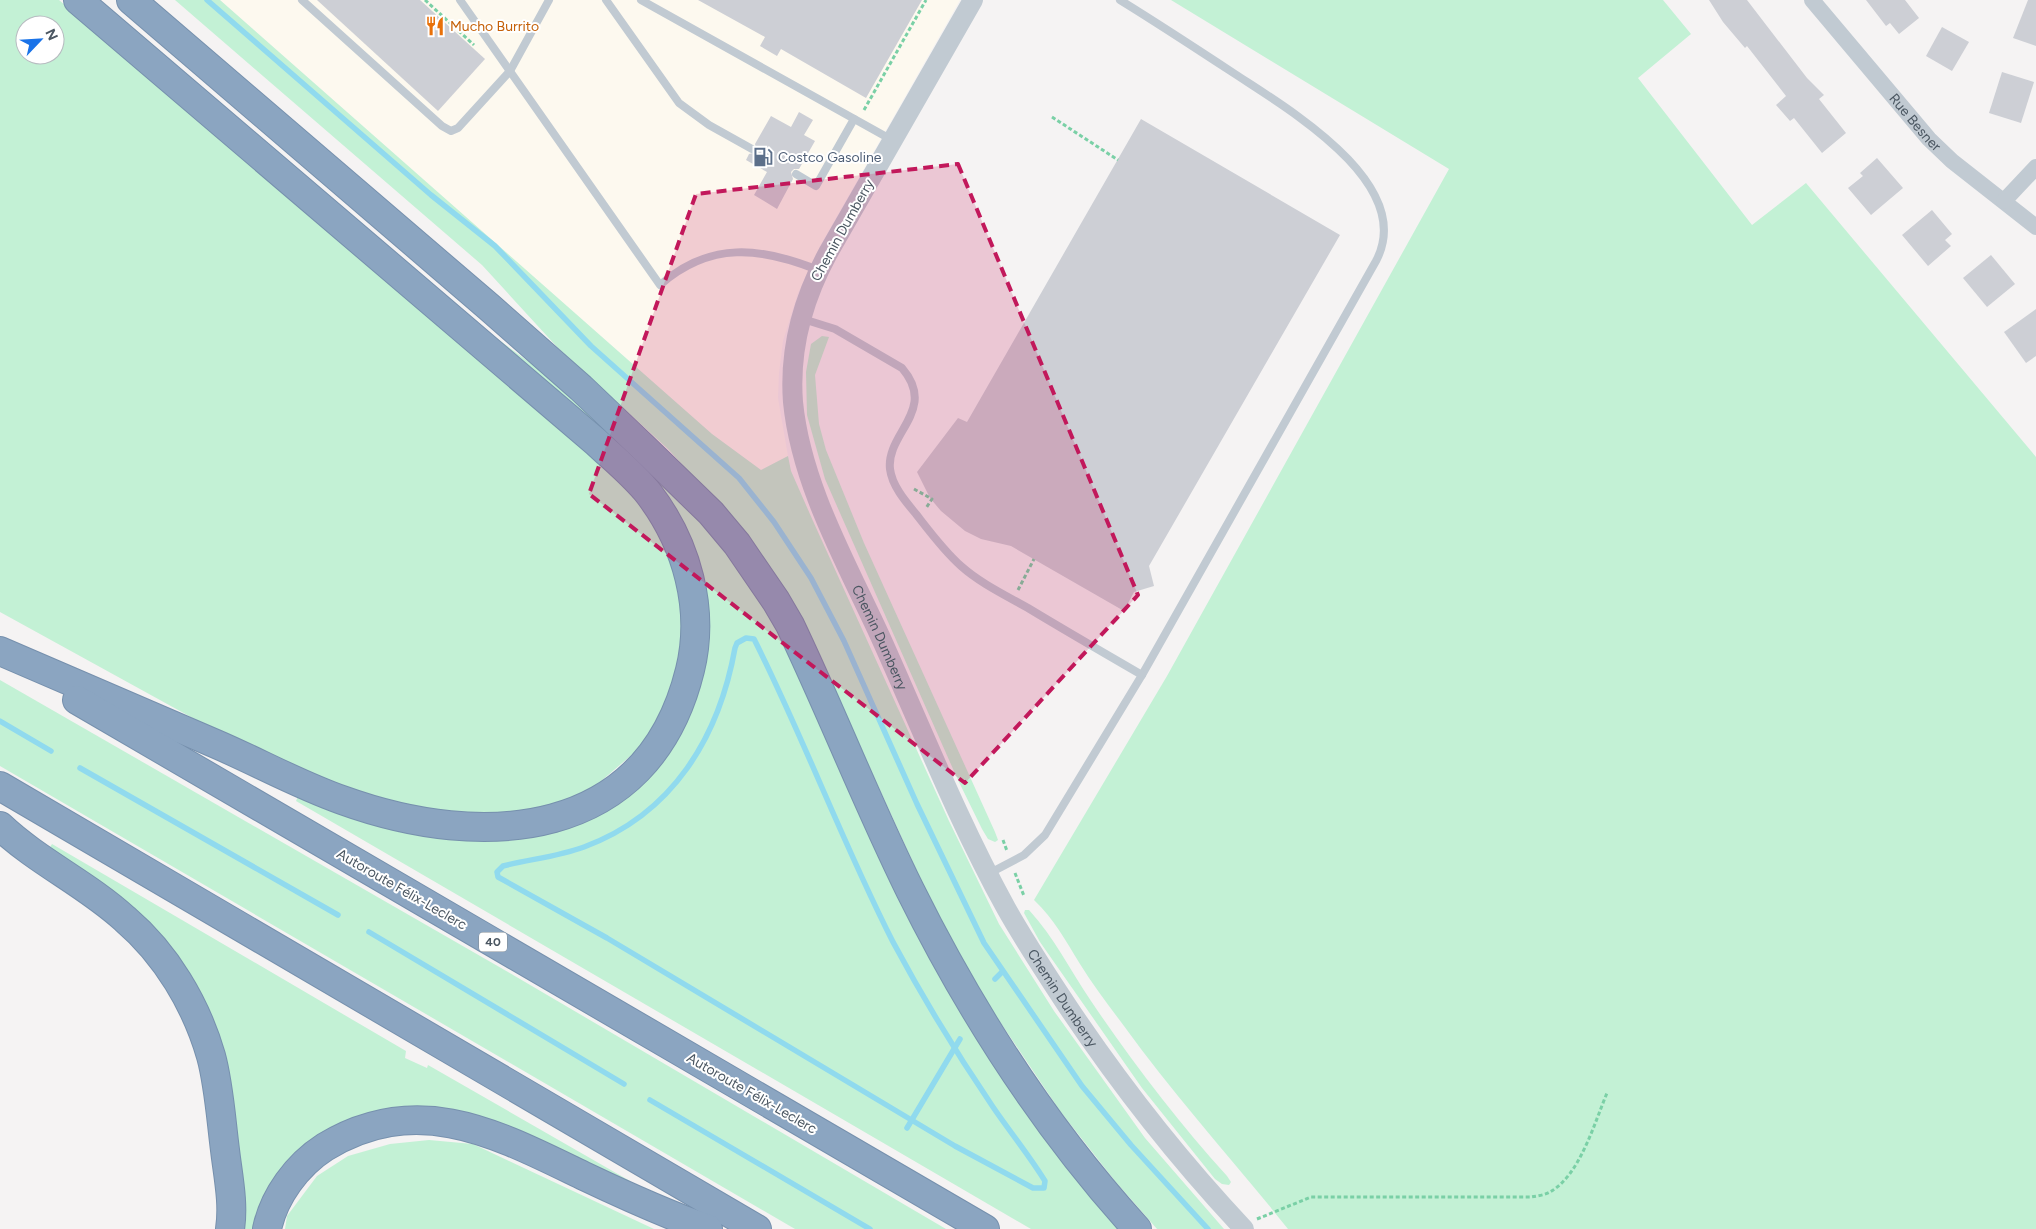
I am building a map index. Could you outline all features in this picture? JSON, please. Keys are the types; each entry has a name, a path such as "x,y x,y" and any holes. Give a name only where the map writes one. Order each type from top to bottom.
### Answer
{"highway":[{"path":"0,651 344,801 410,820 482,828 517,827 566,815 608,794 627,779 658,744 670,724 680,702 692,660 694,610 687,565 672,530 647,492 596,442 78,0"},
{"path":"131,0 581,388 678,479 737,544 772,594 790,625 909,889 960,983 1002,1050 1070,1148 1137,1229"},
{"name":"Autoroute Félix-Leclerc","path":"0,655 985,1229"},
{"path":"0,786 757,1229"},
{"path":"0,826 124,918 143,935 159,955 186,997 201,1028 211,1058 230,1199 230,1229"},
{"path":"268,1229 282,1192 304,1164 318,1152 350,1135 370,1128 414,1121 458,1124 500,1136 651,1208 708,1229"}],"street":[{"name":"Chemin Dumberry","path":"973,0 818,270 801,318 794,351 792,383 797,429 809,473 831,528 988,874 1007,910 1047,975 1106,1061 1177,1154 1244,1229"},
{"name":"Rue Besner","path":"1812,0 1928,139 1952,161 2036,227"},
{"path":"2004,201 2036,167"}],"lane":[{"path":"302,0 442,126 451,131 458,128 510,70 549,0"},
{"path":"460,0 660,285 681,270 702,259 736,252 773,254 818,270"},
{"path":"606,0 680,103 703,121 752,149"},
{"path":"641,0 892,140"},
{"path":"988,874 1024,855 1045,835 1142,675 1376,261 1385,241 1385,227 1382,214 1367,183 1359,172 1319,132 1269,97 1120,0"},
{"path":"796,174 816,186 854,119"},
{"path":"801,318 835,329 902,368 906,373 914,392 914,400 909,420 892,452 890,469 898,489 951,556 970,573 994,589 1142,675"}],"path":[{"path":"425,0 431,8 475,48 480,50"},
{"path":"866,106 926,0"},
{"path":"1052,117 1118,160"},
{"path":"909,486 932,500"},
{"path":"1024,578 1034,560"},
{"path":"1244,1229 1268,1213 1311,1197 1531,1197 1549,1194 1561,1184 1582,1155 1607,1093"}],"highlighted area":[{"path":"958,164 1138,595 965,783 589,494 696,194"}],"shaded area":[{"path":"220,0 960,0 820,246 798,293 783,341 779,373 778,398 788,456 761,470 712,434"}],"green space":[{"path":"0,0 59,0 630,491 653,516 678,571 684,643 664,713 642,746 593,788 561,803 485,818 404,806 348,789 254,750 0,612"},
{"path":"175,0 220,0 712,434 761,470 788,456 791,471 813,521 949,821 999,924 1054,1011 1145,1138 1224,1229 1157,1229 1115,1181 1060,1111 980,992 951,942 812,641 748,537 668,449 558,348 482,265"},
{"path":"1171,0 1663,0 1691,34 1638,78 1752,225 1806,183 2036,457 2036,1229 1288,1229 1184,1104 1090,980 1054,923 1034,900 1167,676 1449,169"},
{"path":"474,322 565,388 718,539 767,609 792,658 881,858 1123,1229 1031,1229 296,801 299,794 440,835 639,785 666,754 690,711 704,671 710,629 706,591 694,548"},
{"path":"822,336 829,337 815,375 819,424 826,450 864,543 995,832 998,840 995,842 988,839 982,829 957,778 825,479 807,415 806,372 811,344"},
{"path":"0,680 508,972 946,1229 795,1229 0,766"},
{"path":"52,844 406,1051 405,1058 427,1068 428,1065 630,1181 628,1186 541,1146 367,1116 254,1229 242,1229 207,1014 47,852"},
{"path":"1025,910 1029,910 1038,920 1123,1046 1173,1113 1227,1176 1231,1182 1229,1185 1222,1184 1215,1179 1142,1088 1040,942 1024,913"},
{"path":"429,1140 473,1144 654,1229 285,1229 287,1216 317,1176 348,1156 390,1144"}],"building":[{"path":"317,0 420,0 485,59 438,111"},
{"path":"698,0 922,0 866,98 781,49 777,56 760,46 765,37"},
{"path":"1709,0 1747,0 1807,78 1824,95 1819,99 1846,133 1822,153 1794,118 1790,121 1776,105 1786,96 1747,46 1745,48 1723,22"},
{"path":"1866,0 1905,0 1919,18 1899,34 1890,23 1886,26"},
{"path":"2028,0 2036,0 2036,46 2013,38"},
{"path":"1942,27 1969,42 1952,71 1926,56"},
{"path":"2002,72 2034,82 2021,123 1989,113"},
{"path":"799,112 813,120 804,135 815,141 799,169 794,169 791,172 793,179 777,209 754,195 767,172 746,160 749,154 757,152 755,144 771,116 791,127"},
{"path":"1141,119 1340,235 1149,566 1154,586 1134,592 1124,611 1011,546 981,539 965,531 941,511 930,498 917,472 958,418 967,422"},
{"path":"1877,158 1903,188 1871,215 1848,188 1863,176 1860,173"},
{"path":"1932,210 1952,234 1945,240 1951,246 1928,266 1902,235"},
{"path":"1991,255 2015,284 1987,307 1963,278"},
{"path":"2036,309 2036,356 2026,363 2004,332"}],"waterway":[{"path":"207,0 431,195 495,246 591,346 739,478 774,522 811,578 844,641 917,804 984,943 1082,1086 1131,1145 1208,1229"},
{"path":"746,638 754,639 774,680 857,868 893,942 928,1005 966,1067 1045,1181 1044,1188 1033,1188 955,1146 607,938 498,877 497,872 503,866 554,856 584,847 615,833 643,815 667,793 687,768 704,741 728,681 737,643 746,638"},
{"path":"0,721 51,751"},
{"path":"80,768 338,915"},
{"path":"369,932 624,1084"},
{"path":"995,979 1002,972"},
{"path":"907,1128 960,1039"},
{"path":"650,1100 870,1229"}],"place":[{"name":"Mucho Burrito","path":"435,26"},
{"name":"Costco Gasoline","path":"763,157"}]}
